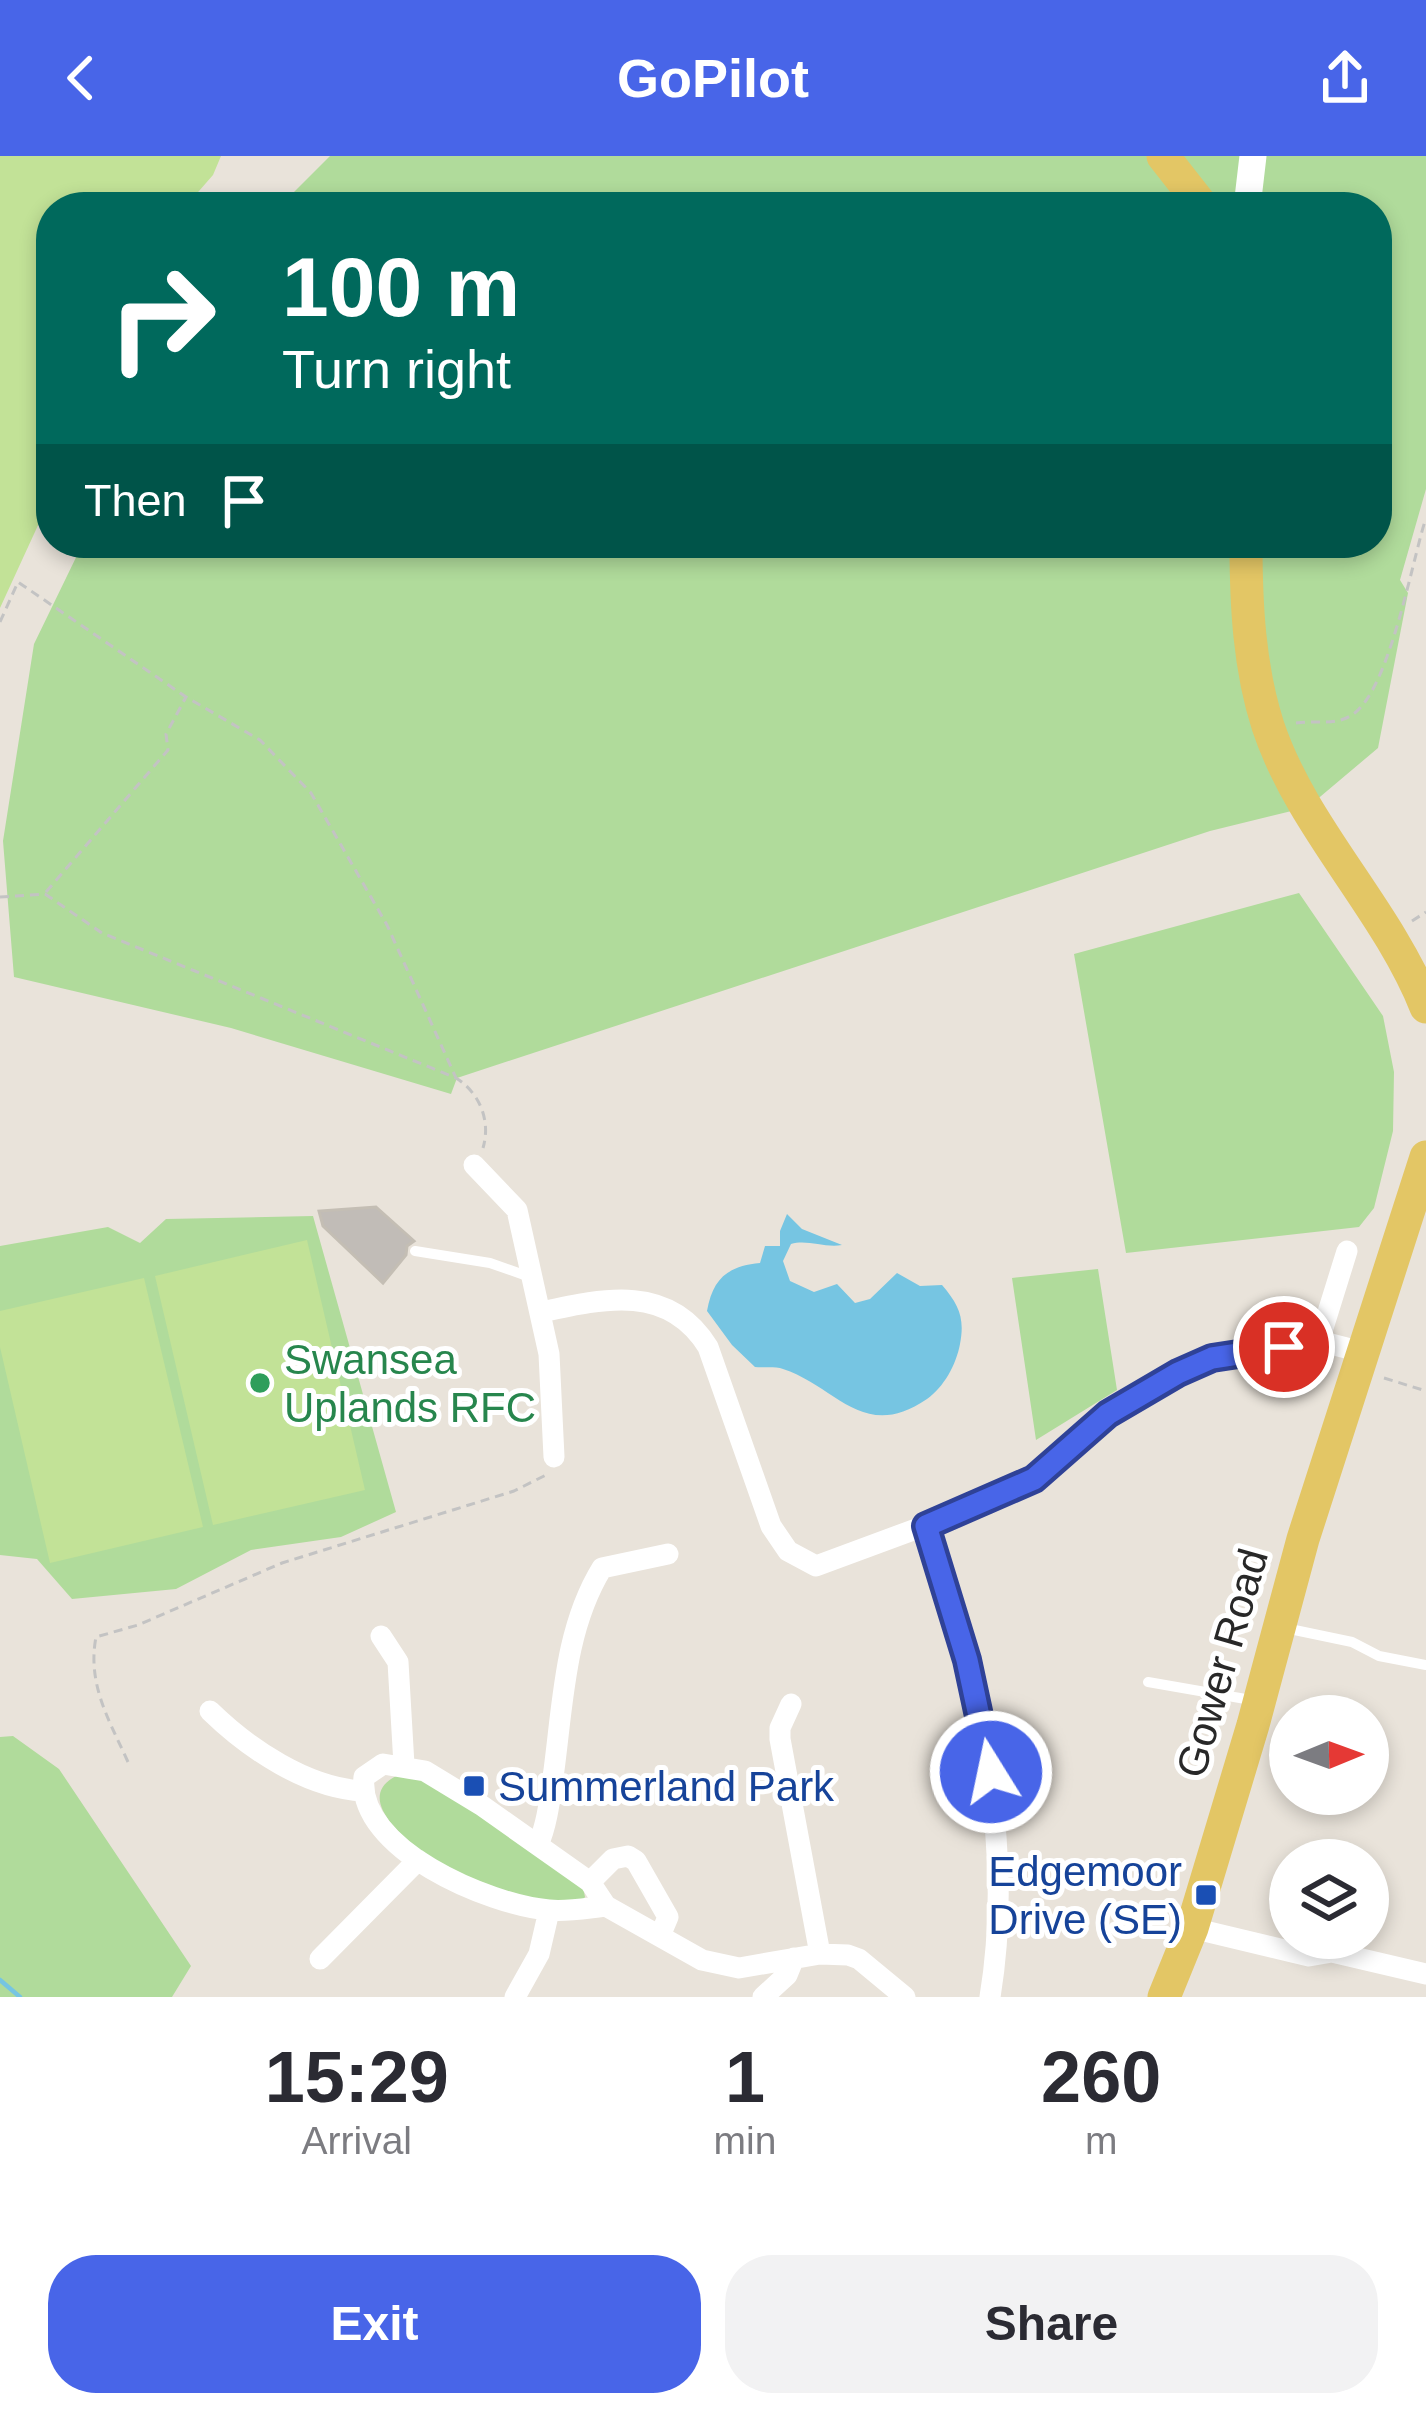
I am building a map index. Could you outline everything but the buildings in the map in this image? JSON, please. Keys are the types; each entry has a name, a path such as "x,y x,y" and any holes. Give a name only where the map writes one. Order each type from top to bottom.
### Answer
{"main road":[{"path":"1163,156 1191,192"},
{"path":"1249,192 1253,156"},
{"path":"1247,558 1250,634 1269,729 1308,807 1408,963 1426,1007"},
{"name":"Gower Road","path":"1164,1997 1192,1928 1304,1539 1426,1157"}],"street":[{"path":"474,1166 517,1210 550,1354 554,1457"},
{"path":"1319,1341 1347,1251"},
{"path":"542,1312 588,1302 633,1300 669,1308 694,1324 708,1347 771,1526 788,1551 816,1566 926,1526 1034,1479 1108,1414 1212,1358 1319,1341 1361,1361"},
{"path":"926,1526 967,1660 991,1772 997,1886 990,1997"},
{"path":"538,1845 584,1597 602,1568 668,1554"},
{"path":"381,1636 398,1662 404,1766"},
{"path":"791,1704 780,1739 820,1954"},
{"path":"210,1711 238,1738 278,1762 329,1786 363,1791"},
{"path":"605,1906 549,1910 450,1879 381,1832 363,1791 364,1777 383,1764 425,1771 590,1882 605,1906 702,1960 739,1968 835,1953 859,1959 905,1997"},
{"path":"590,1882 613,1859 628,1856 636,1861 668,1917 660,1936"},
{"path":"320,1959 418,1860"},
{"path":"515,1997 539,1954 549,1910"},
{"path":"1192,1928 1269,1946"},
{"path":"763,1997 787,1975 794,1958"},
{"path":"1378,1959 1426,1974"}],"lane":[{"path":"415,1251 490,1263 530,1277"},
{"path":"1280,1627 1352,1642 1379,1656 1426,1666"},
{"path":"1148,1682 1260,1702"}],"path":[{"path":"1269,729 1341,721 1366,703 1396,632 1425,521"},
{"path":"0,622 18,582 186,697 260,740 311,793 387,925 456,1078"},
{"path":"44,894 168,750 166,734 186,697"},
{"path":"0,897 44,894 102,934 456,1078 471,1088 484,1116 486,1140 474,1166"},
{"path":"1361,1361 1426,1391"},
{"path":"128,1762 96,1692 91,1662 96,1637 138,1625 282,1563 514,1491 544,1478 554,1457"}],"green space":[{"path":"0,156 221,156 198,192 36,192 36,530 0,608"},
{"path":"330,156 1426,156 1426,489 1400,580 1408,593 1378,748 1308,807 1210,831 457,1078 451,1094 231,1028 14,977 3,841 34,644 76,558 1392,558 1392,192 294,192"},
{"path":"1299,893 1383,1016 1394,1072 1393,1131 1374,1208 1359,1227 1126,1253 1074,954"},
{"path":"313,1216 396,1512 341,1537 251,1550 176,1589 72,1599 37,1559 0,1555 0,1246 108,1227 140,1243 166,1219"},
{"name":"Swansea Uplands RFC","path":"307,1240 365,1490 213,1525 155,1276"},
{"path":"1098,1269 1117,1390 1036,1440 1012,1278"},
{"path":"144,1278 203,1527 50,1563 0,1347 0,1311"},
{"path":"13,1736 59,1769 191,1966 172,1997 0,1997 0,1737"},
{"path":"398,1775 417,1777 439,1788 583,1887 585,1897 554,1901 512,1894 439,1863 387,1818 380,1802 383,1787"}],"water":[{"path":"787,1214 802,1229 842,1245 791,1244 783,1261 790,1281 814,1292 837,1284 855,1303 870,1299 897,1273 920,1286 942,1285 948,1292 961,1319 960,1344 948,1375 927,1399 905,1411 867,1413 783,1369 755,1367 732,1345 707,1311 713,1290 731,1271 760,1263 765,1246 780,1246"}],"waterway":[{"path":"0,1980 20,1997"}],"place":[{"name":"Swansea Uplands RFC","path":"260,1383"},
{"name":"Summerland Park","path":"474,1786"},
{"name":"Edgemoor Drive (SE)","path":"1206,1895"}],"route":[{"path":"991,1772 967,1660 926,1526 1034,1479 1108,1414 1178,1373 1212,1358 1284,1347"}]}
